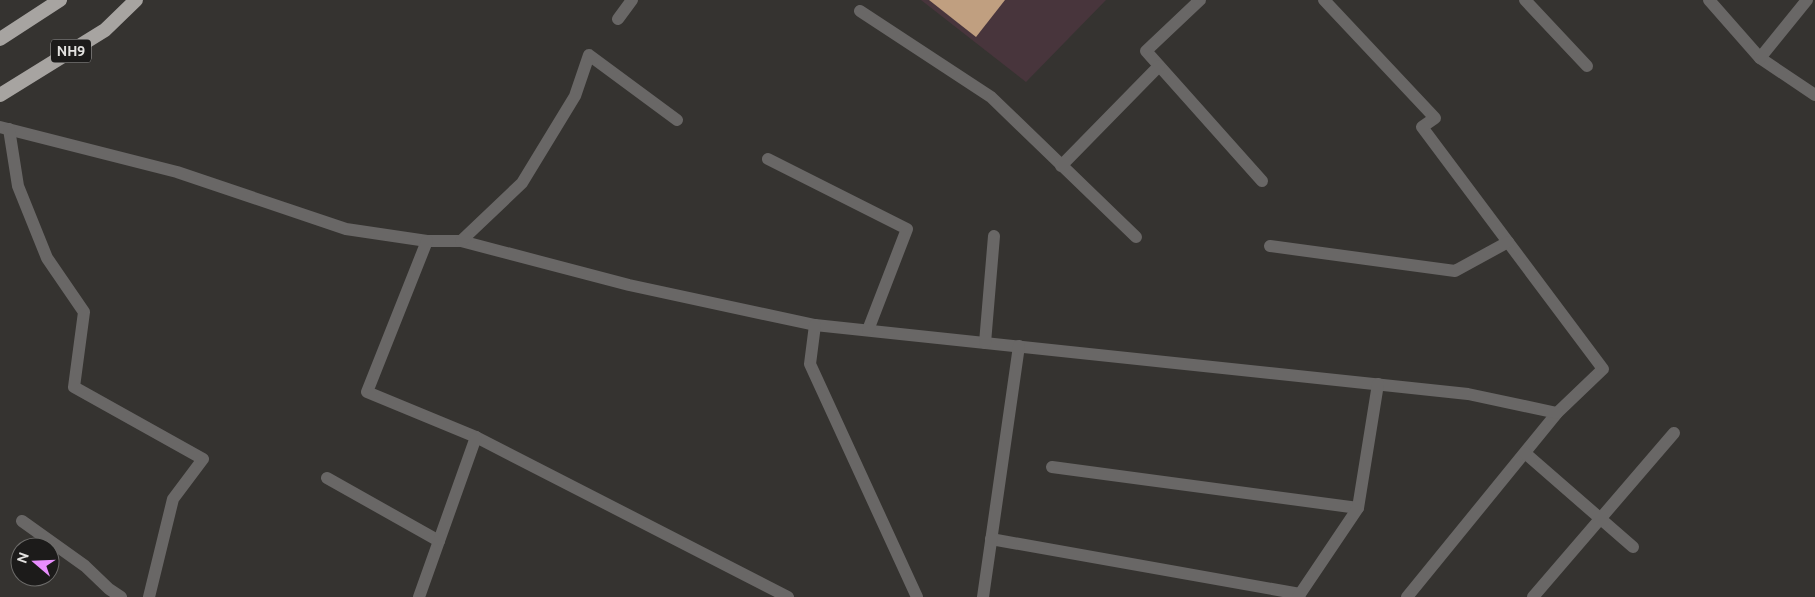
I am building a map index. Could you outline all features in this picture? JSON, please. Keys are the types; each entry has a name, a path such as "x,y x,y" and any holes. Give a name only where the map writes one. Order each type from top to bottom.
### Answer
{"highway":[{"path":"0,39 60,0"},
{"name":"NH9","path":"0,95 105,30 136,0"}],"street":[{"path":"618,19 632,0"},
{"path":"1200,0 1146,51 1262,181"},
{"path":"1324,0 1435,118 1422,126 1603,369 1557,413 1407,597"},
{"path":"1525,0 1587,66"},
{"path":"1709,0 1760,58 1815,95"},
{"path":"1760,58 1807,0"},
{"path":"860,11 991,97 1136,237"},
{"path":"461,241 522,184 575,96 589,54 677,120"},
{"path":"1061,166 1159,66"},
{"path":"149,597 173,499 203,459 74,388 84,312 47,258 18,186 3,132 177,172 346,229 427,241 461,241 629,285 815,325 1468,394 1557,413"},
{"path":"768,159 907,229 868,330"},
{"path":"985,342 994,236"},
{"path":"427,241 367,392 476,438 788,597"},
{"path":"1270,246 1455,271 1508,242"},
{"path":"815,325 810,364 917,597"},
{"path":"983,597 1019,346"},
{"path":"991,539 1299,596 1358,508 1378,384"},
{"path":"1533,597 1674,433"},
{"path":"419,597 476,438"},
{"path":"1525,453 1633,547"},
{"path":"1052,467 1358,508"},
{"path":"327,478 439,541"},
{"path":"22,521 85,566 109,589 122,597"}],"shaded area":[{"path":"921,0 1106,0 1026,82"}],"building":[{"path":"929,0 1005,0 976,37"}]}
